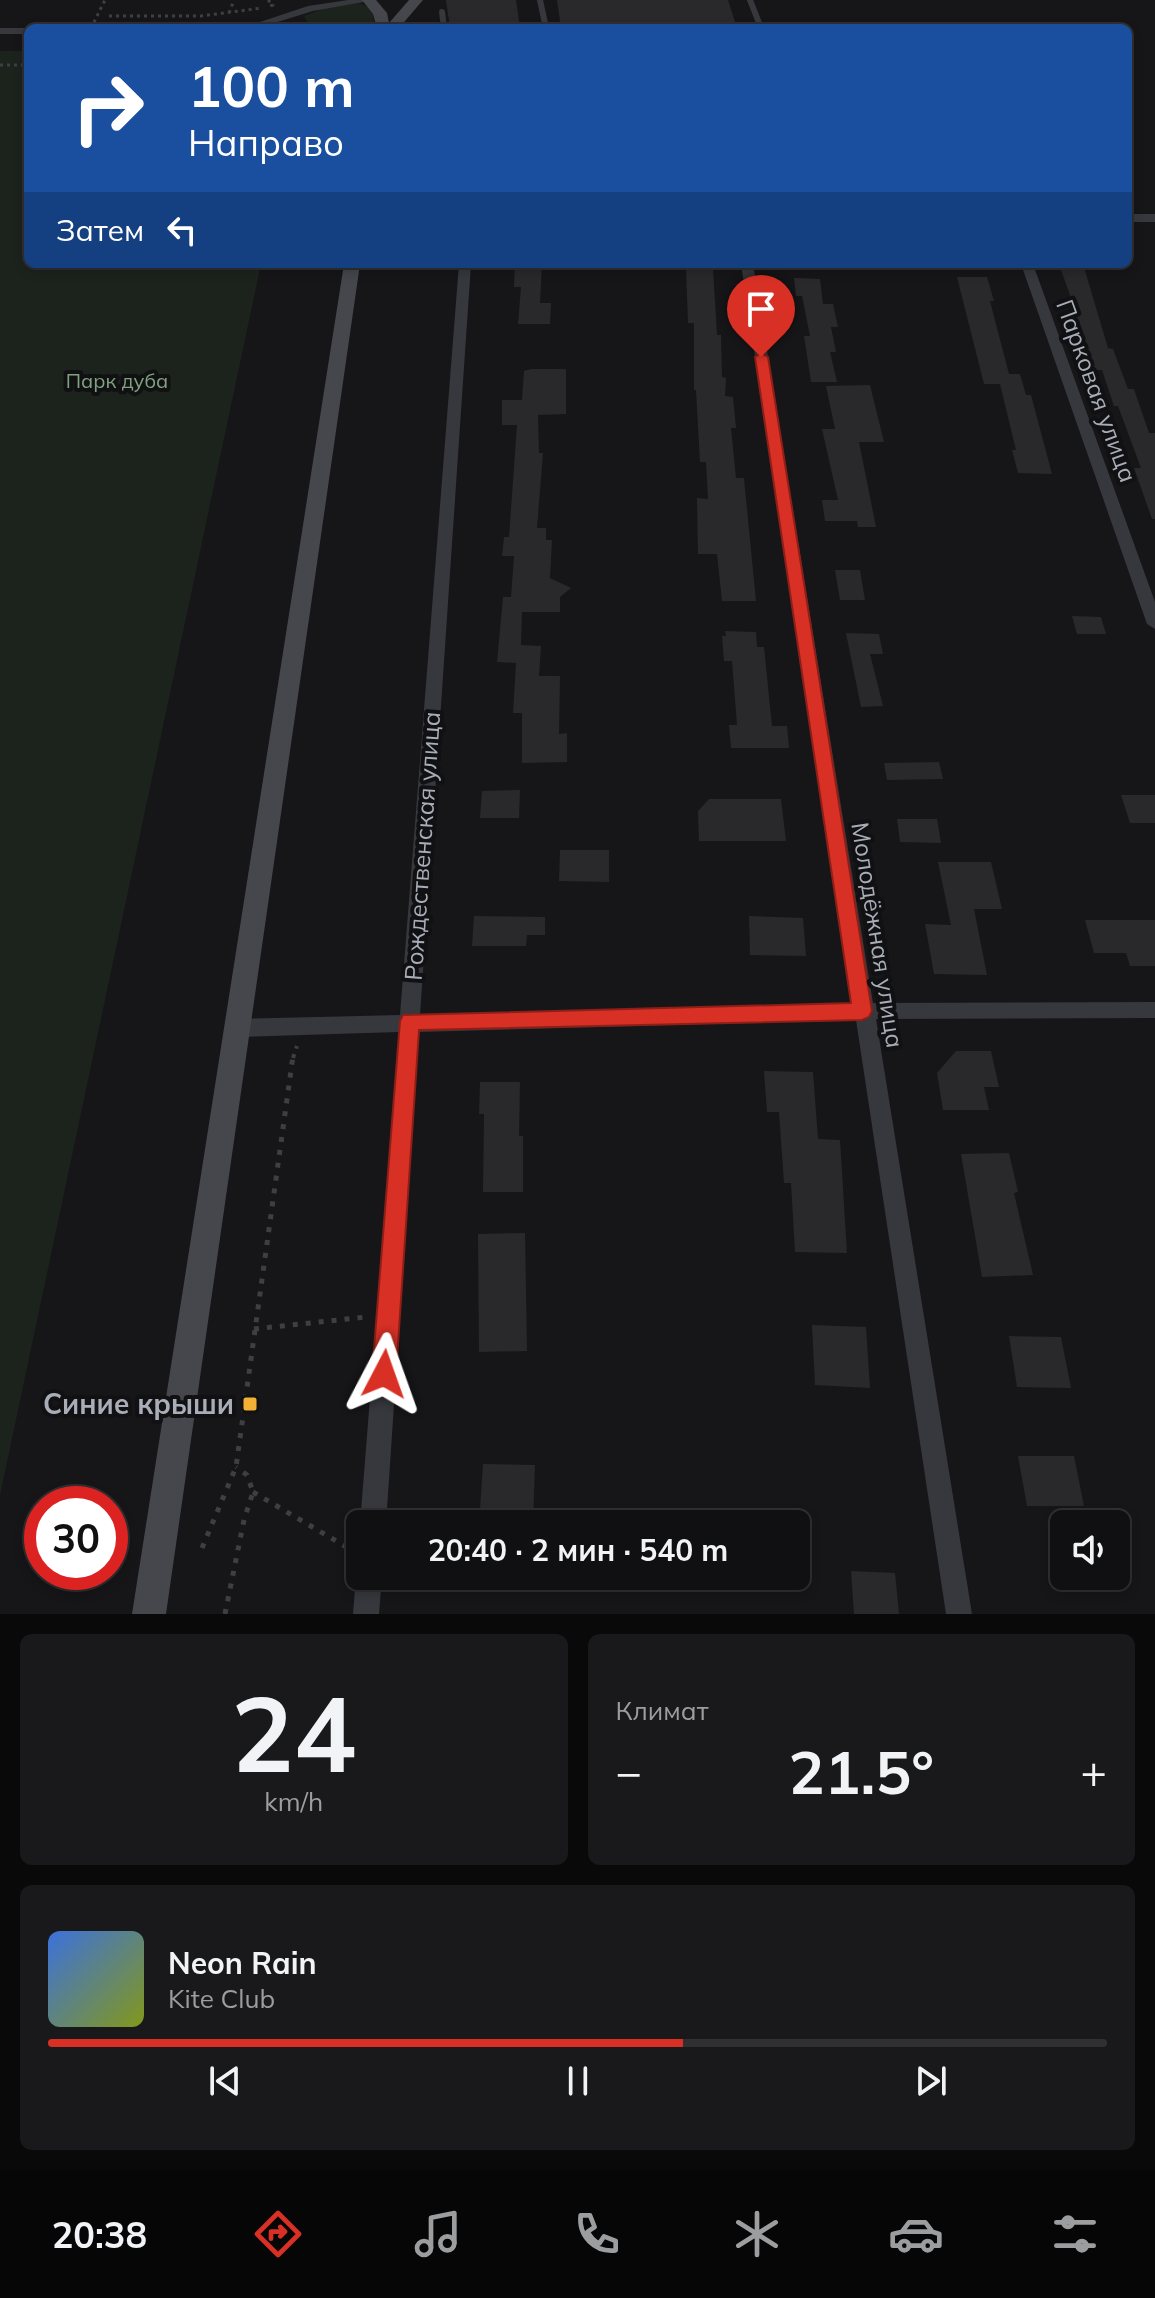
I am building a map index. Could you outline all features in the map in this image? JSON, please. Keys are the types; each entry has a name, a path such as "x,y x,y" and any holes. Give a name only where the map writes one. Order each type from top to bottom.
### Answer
{"main road":[{"path":"370,0 380,13 383,24"},
{"path":"395,24 416,0"},
{"path":"149,1614 351,268"}],"street":[{"path":"312,8 325,0"},
{"path":"260,24 312,8 370,0"},
{"path":"0,31 24,31"},
{"path":"1132,218 1155,218"},
{"name":"Рождественская улица","path":"374,1510 465,268"},
{"name":"Молодёжная улица","path":"748,268 959,1614"},
{"name":"Парковая улица","path":"1028,268 1155,624"},
{"path":"237,1028 862,1011 1155,1010"},
{"path":"366,1614 368,1590"}],"lane":[{"path":"540,0 545,24"},
{"path":"750,0 759,24"},
{"path":"442,12 444,24"}],"path":[{"path":"87,24 94,22 105,0"},
{"path":"229,13 234,0"},
{"path":"109,16 229,13 273,5 268,0"},
{"path":"0,65 24,65"},
{"path":"202,1548 236,1467 293,1055 299,1042 330,1024"},
{"path":"254,1329 388,1314"},
{"path":"225,1614 244,1520 253,1492 247,1475 236,1467"},
{"path":"253,1492 346,1547"}],"green space":[{"path":"358,3 371,12 374,24 308,24 304,16 328,7"},
{"name":"Парк дуба","path":"0,51 24,51 24,268 260,268 0,1495"}],"building":[{"path":"446,0 516,0 519,24 449,24"},
{"path":"557,0 728,0 736,24 560,24"},
{"path":"515,268 542,268 540,303 551,303 550,324 518,324 521,287 514,287"},
{"path":"686,268 713,269 717,335 721,335 722,377 726,378 725,396 733,397 736,428 731,428 736,478 744,478 756,601 722,601 717,554 698,554 697,498 708,499 706,462 700,462 694,390 694,323 688,323"},
{"path":"1060,268 1084,268 1108,348 1113,349 1128,389 1134,389 1149,433 1155,433 1155,519 1152,519 1134,468 1141,468 1118,406 1114,406 1102,370 1095,370 1083,335 1079,335 1073,315 1077,315"},
{"path":"957,277 987,277 1009,374 1020,374 1026,395 1031,395 1052,474 1018,473 1012,450 1016,450 1000,384 984,384"},
{"path":"794,278 820,279 823,304 833,304 838,327 831,327 836,352 830,352 837,382 811,382 804,336 810,336 802,296 796,296"},
{"path":"566,369 566,414 538,415 539,453 543,453 537,528 546,528 546,540 552,540 550,578 571,588 560,597 560,612 522,612 521,645 541,646 539,676 560,676 559,734 567,733 567,762 522,763 522,713 513,713 516,663 497,662 503,597 511,597 514,556 502,556 504,537 509,537 517,425 502,425 502,400 522,400 524,371"},
{"path":"870,385 884,442 859,442 876,527 858,527 857,521 825,521 822,500 838,500 822,429 835,429 826,386"},
{"path":"835,570 860,570 865,600 840,600"},
{"path":"1072,616 1101,617 1106,634 1077,634"},
{"path":"725,631 756,632 757,647 764,647 772,726 787,726 789,748 731,748 729,725 737,725 732,661 724,661 722,636 726,636"},
{"path":"846,633 879,634 883,654 870,654 883,706 861,707"},
{"path":"939,762 943,779 887,780 884,763"},
{"path":"520,790 519,818 480,818 482,791"},
{"path":"1121,795 1155,795 1155,823 1130,823"},
{"path":"709,799 781,799 786,841 699,841 698,811"},
{"path":"897,819 937,819 941,843 900,842"},
{"path":"560,850 609,850 609,882 559,881"},
{"path":"938,862 991,862 1002,909 974,909 987,975 934,974 925,924 951,925"},
{"path":"474,916 545,917 545,935 527,935 526,946 472,946"},
{"path":"749,916 803,918 806,956 750,955"},
{"path":"1085,920 1155,920 1155,966 1130,966 1126,953 1094,953"},
{"path":"956,1051 991,1051 999,1087 984,1087 989,1110 943,1110 937,1073"},
{"path":"764,1071 813,1072 818,1139 840,1140 847,1253 795,1252 791,1183 784,1183 779,1112 767,1112"},
{"path":"480,1082 520,1082 519,1136 523,1136 523,1192 483,1192 484,1114 479,1114"},
{"path":"1009,1153 1018,1192 1014,1193 1033,1275 982,1277 961,1154"},
{"path":"525,1233 527,1351 479,1352 478,1234"},
{"path":"812,1325 866,1327 870,1388 815,1385"},
{"path":"1009,1336 1061,1337 1071,1388 1017,1387"},
{"path":"1018,1456 1074,1456 1084,1506 1027,1506"},
{"path":"483,1464 535,1465 533,1510 480,1510"},
{"path":"851,1571 895,1573 899,1614 854,1614"}],"place":[{"name":"Синие крыши","path":"250,1404"}],"route":[{"path":"384,1374 410,1021 862,1011 761,357"}]}
